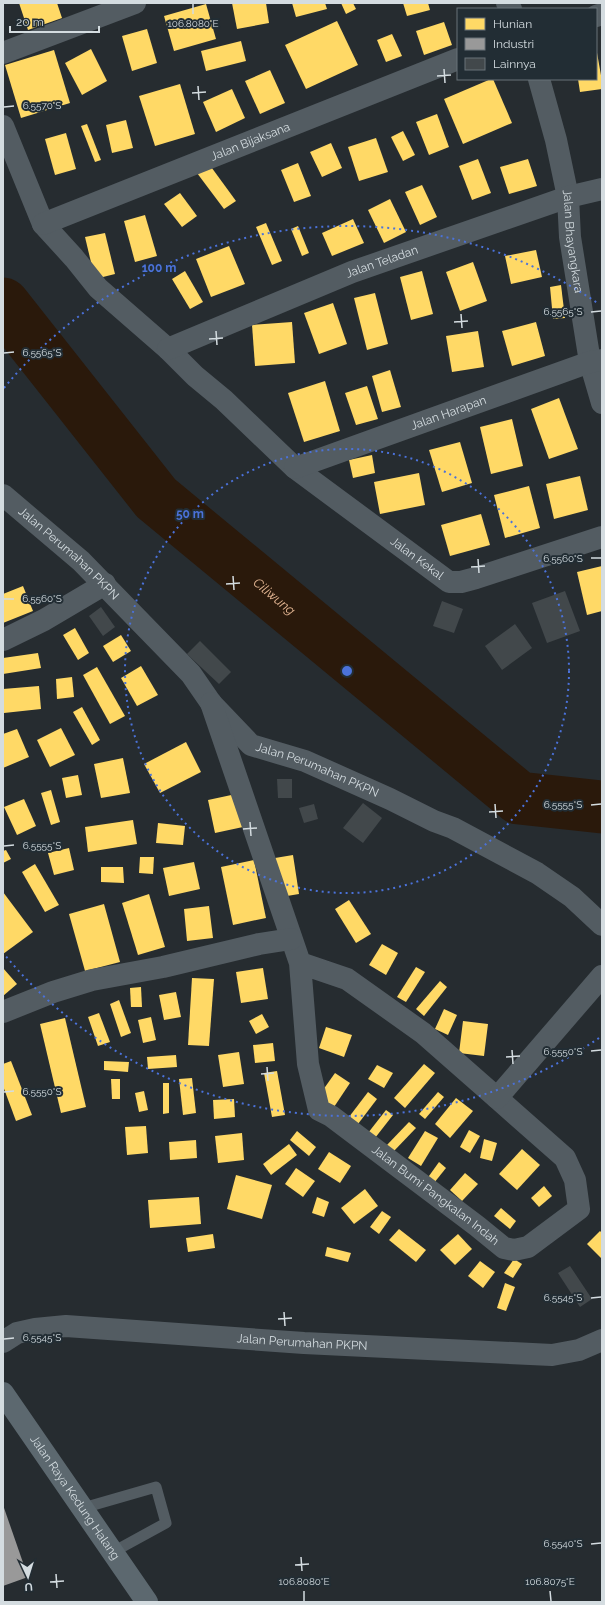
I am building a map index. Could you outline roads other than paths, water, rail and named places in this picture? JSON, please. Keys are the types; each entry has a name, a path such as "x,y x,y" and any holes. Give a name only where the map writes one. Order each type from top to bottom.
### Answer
{"main road":[{"name":"Jalan Raya Kedung Halang","path":"3,1393 84,1508 147,1602"}],"street":[{"path":"3,53 135,3"},
{"name":"Jalan Bijaksana","path":"44,224 457,59"},
{"name":"Jalan Bhayangkara","path":"539,80 556,140 568,197 570,236 596,361 602,403"},
{"name":"Jalan Kekal","path":"3,126 44,224 98,288 168,349 195,376 224,400 295,468 450,582 461,582 476,578 602,537"},
{"name":"Jalan Teladan","path":"168,349 352,272 568,197 602,189"},
{"name":"Jalan Harapan","path":"295,468 596,361"},
{"name":"Jalan Perumahan PKPN","path":"3,495 81,561 105,584 191,674 212,703 251,745 305,761 390,799 434,821 453,828 537,873 572,897 602,925"},
{"path":"3,640 44,620 105,584"},
{"name":"Jalan Bumi Pangkalan Indah","path":"212,703 300,963 308,1064 319,1110 330,1116 477,1226 504,1248 514,1250 528,1247 579,1209 575,1180 565,1158 497,1098 423,1033 347,978 300,963"},
{"path":"3,1012 53,992 92,980 163,967 259,944 291,939"},
{"path":"497,1098 602,976"},
{"name":"Jalan Perumahan PKPN","path":"3,1342 17,1333 35,1328 66,1326 304,1343 552,1354 579,1350 602,1340"}],"lane":[{"path":"84,1508 156,1487 166,1523 113,1552"}],"waterway":[{"name":"Ciliwung","path":"3,304 156,498 519,798 602,807"}]}
